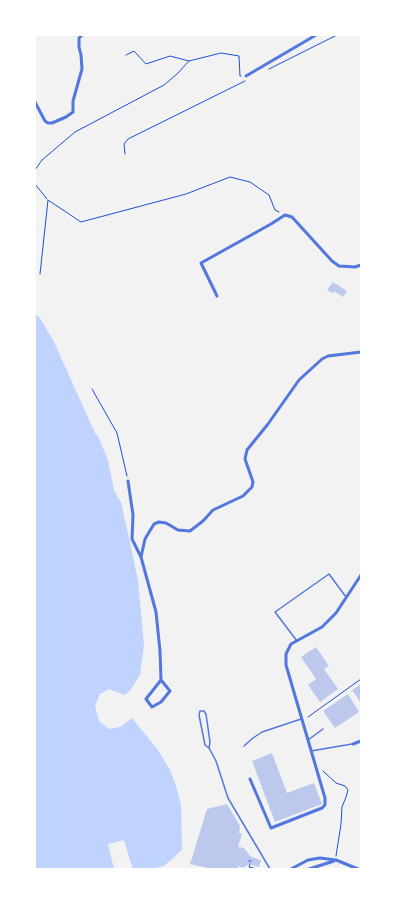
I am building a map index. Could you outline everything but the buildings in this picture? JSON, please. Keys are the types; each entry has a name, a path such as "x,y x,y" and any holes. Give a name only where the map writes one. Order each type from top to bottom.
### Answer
{"street":[{"path":"35,102 48,124 52,124 73,112 73,101 82,69 79,46 79,38 82,35"},
{"path":"246,76 316,35"},
{"path":"217,296 201,263 285,215 292,217 332,261 339,266 356,267 361,265"},
{"path":"141,557 146,539 154,524 159,522 166,523 178,530 190,530 203,521 213,510 243,496 252,487 253,482 245,459 247,450 268,424 299,380 322,359 328,356 361,352"},
{"path":"128,481 133,516 132,539 141,557 156,612 160,651 160,680 146,699 152,707 161,702 170,691 160,680"},
{"path":"250,779 271,828 322,808 325,805 325,798 286,665 286,654 291,644 322,627 336,613 361,575"},
{"path":"353,744 361,741"},
{"path":"291,869 315,858 336,860 358,869"},
{"path":"310,869 336,860"}],"lane":[{"path":"297,641 275,612 329,574 346,597"},
{"path":"209,748 210,742 206,714 204,711 200,711 199,715 205,745 209,748 216,761 228,798 270,869"},
{"path":"244,746 262,732 302,720"},
{"path":"308,740 323,729"},
{"path":"311,751 353,744"}],"path":[{"path":"266,71 337,35"},
{"path":"126,55 134,51 146,64 170,56 189,61 221,53 239,56 240,76 246,76"},
{"path":"35,170 42,160 75,132 164,85 189,61"},
{"path":"125,154 124,144 128,140 246,80"},
{"path":"35,182 48,200 81,222 186,194 230,177 250,182 269,194 275,210 285,215"},
{"path":"40,274 48,200"},
{"path":"92,389 116,433 128,481"},
{"path":"302,720 361,679"},
{"path":"315,764 336,783 345,786 348,790 342,807 336,860"},
{"path":"250,864 249,867 257,869"}],"water":[{"path":"35,314 40,318 54,342 108,460 114,490 121,502 138,580 144,645 140,675 130,691 124,695 109,689 100,694 95,706 99,721 109,729 120,727 132,718 158,750 170,770 176,786 181,805 182,850 164,866 151,869 135,869 132,867 124,840 108,844 114,869 35,869"}]}
